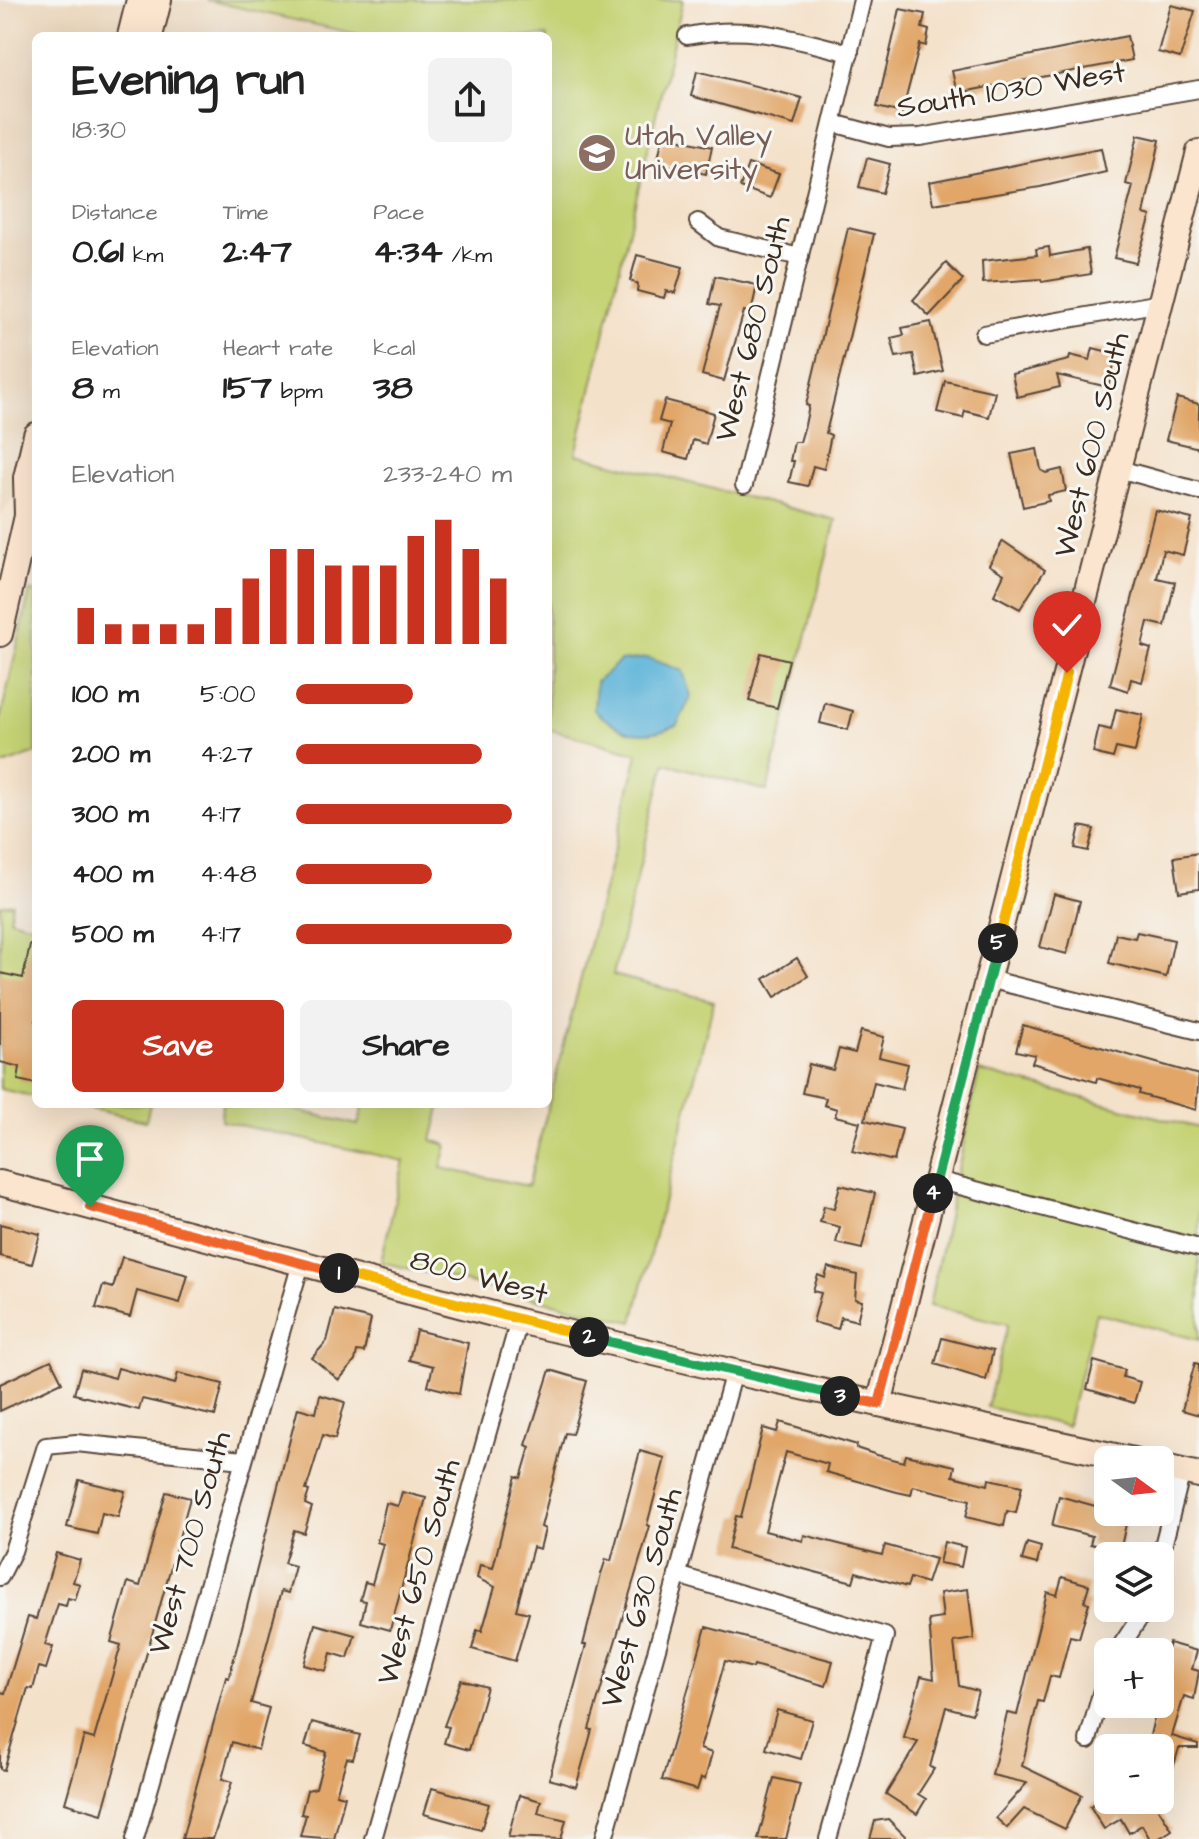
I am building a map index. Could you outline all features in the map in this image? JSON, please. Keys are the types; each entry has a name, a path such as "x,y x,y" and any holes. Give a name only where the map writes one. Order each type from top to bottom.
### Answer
{"street":[{"path":"131,32 139,0"},
{"path":"142,32 146,0"},
{"path":"151,32 159,0"},
{"name":"West 680 South","path":"744,485 862,0"},
{"path":"687,36 724,29 755,30 850,53"},
{"name":"South 1030 West","path":"833,123 889,138 920,137 1199,89"},
{"name":"West 600 South","path":"879,1404 1161,303 1191,219 1199,152"},
{"path":"698,222 719,238 800,257"},
{"path":"984,334 1161,303"},
{"path":"0,634 11,539 32,508 26,478 32,452"},
{"path":"1119,469 1199,491"},
{"path":"988,979 1199,1031"},
{"path":"937,1180 1199,1248"},
{"name":"800 West","path":"0,1183 519,1321 1094,1451"},
{"name":"West 700 South","path":"135,1839 301,1263"},
{"name":"West 650 South","path":"373,1839 519,1321"},
{"name":"West 630 South","path":"604,1839 734,1372"},
{"path":"0,1577 13,1551 46,1446 76,1443 243,1460"},
{"path":"1164,1542 1180,1470"},
{"path":"677,1575 885,1636 828,1839"},
{"path":"1088,1740 1094,1718"}],"shaded area":[{"name":"Utah Valley University","path":"0,0 683,0 575,452 552,98 552,32 32,32 32,472 0,516"}],"green space":[{"path":"207,0 683,0 576,454 836,520 767,791 665,763 613,975 714,1001 633,1322 381,1262 404,1161 221,1121 222,1108 288,1108 358,1125 363,1108 440,1108 432,1140 447,1145 441,1168 528,1186 548,1108 552,1108 552,1092 638,754 552,730 552,32 347,32"},
{"path":"30,591 32,754 0,766 0,720"},
{"path":"12,903 10,919 32,925 32,1096 0,1089 0,905"},
{"path":"979,1071 1199,1128 1199,1340 1096,1313 1067,1426 987,1407 1008,1324 929,1306"},
{"path":"87,1108 149,1108 146,1121"}],"water":[{"path":"648,658 683,671 691,697 677,725 653,732 633,732 614,725 594,710 596,682 620,661"}],"building":[{"path":"1171,5 1195,11 1180,58 1158,52"},
{"path":"900,9 925,14 922,28 929,30 926,46 920,44 902,113 877,107"},
{"path":"1127,36 1132,60 957,93 952,71"},
{"path":"697,71 802,98 794,125 691,96"},
{"path":"1138,135 1160,140 1144,214 1151,216 1136,263 1114,258 1133,186 1126,184"},
{"path":"663,136 712,147 706,174 657,163"},
{"path":"1101,148 1106,172 1040,187 933,204 929,182"},
{"path":"867,158 890,164 882,193 859,187"},
{"path":"748,164 779,174 770,198 740,187"},
{"path":"848,228 874,234 826,433 831,435 824,469 813,466 808,486 789,482 794,461 790,461 794,442 800,442 805,425 809,406 806,405"},
{"path":"1049,247 1050,256 1087,249 1091,274 1042,282 1041,279 983,283 982,261 1037,255 1036,249"},
{"path":"637,255 683,267 675,293 666,291 664,298 637,291 638,284 630,281"},
{"path":"946,263 963,280 929,316 913,300"},
{"path":"715,276 757,285 751,313 744,311 724,381 702,375 720,306 709,304"},
{"path":"931,322 943,371 918,377 913,354 896,357 891,338 904,335 902,328"},
{"path":"1093,348 1117,354 1108,387 1057,375 1060,387 1017,397 1012,374 1069,360 1070,355 1090,360"},
{"path":"945,381 995,392 989,417 965,411 963,418 937,412"},
{"path":"1177,398 1199,404 1199,448 1166,440"},
{"path":"665,400 714,413 706,444 693,440 688,459 663,452 670,424 659,421"},
{"path":"1037,449 1041,470 1046,473 1062,469 1066,491 1048,495 1049,501 1023,507 1011,454"},
{"path":"1155,510 1192,519 1183,555 1163,550 1157,578 1175,582 1165,626 1148,622 1142,646 1151,649 1142,682 1131,679 1128,691 1110,685"},
{"path":"1003,541 1045,570 1020,609 994,595 1004,574 989,565"},
{"path":"761,653 789,660 777,708 749,701"},
{"path":"825,703 853,711 848,730 820,723"},
{"path":"1116,709 1143,715 1135,752 1116,748 1113,758 1093,753 1099,727 1111,730"},
{"path":"1080,826 1094,829 1088,851 1075,848"},
{"path":"1199,853 1199,889 1179,892 1174,857"},
{"path":"1054,894 1080,901 1067,954 1040,947"},
{"path":"1137,932 1174,940 1166,977 1109,963 1116,934 1135,938"},
{"path":"32,945 32,1083 18,1080 20,1067 0,1062 0,973 23,978"},
{"path":"797,958 808,976 775,997 764,979"},
{"path":"1023,1025 1199,1075 1196,1110 1139,1094 1140,1090 1097,1078 1096,1082 1032,1063 1035,1055 1016,1051"},
{"path":"861,1031 884,1037 879,1057 908,1064 902,1089 874,1082 865,1120 902,1129 894,1161 852,1151 860,1122 835,1116 837,1109 824,1105 826,1098 802,1093 809,1064 833,1070 839,1049 855,1053"},
{"path":"840,1185 875,1193 862,1249 836,1243 840,1227 820,1222 824,1206 834,1209"},
{"path":"0,1224 40,1234 32,1264 0,1256"},
{"path":"122,1257 188,1275 180,1303 137,1291 130,1317 96,1308 103,1285 113,1288"},
{"path":"828,1267 857,1275 855,1299 862,1301 857,1321 841,1317 838,1329 813,1322 821,1293 813,1291 818,1275 825,1278"},
{"path":"335,1310 371,1319 364,1352 357,1351 355,1361 339,1380 312,1358 327,1341"},
{"path":"416,1330 468,1343 459,1394 428,1386 433,1366 409,1360"},
{"path":"942,1338 993,1351 986,1380 935,1364"},
{"path":"51,1360 62,1382 0,1411 0,1384"},
{"path":"1094,1361 1125,1370 1123,1377 1140,1382 1134,1403 1087,1389"},
{"path":"1195,1363 1199,1364 1199,1415 1182,1410"},
{"path":"118,1368 175,1384 178,1373 223,1384 215,1416 142,1399 139,1410 74,1394 81,1369 115,1378"},
{"path":"550,1370 587,1381 572,1434 565,1433 541,1527 545,1529 540,1549 533,1547 516,1610 529,1613 515,1661 472,1649 477,1630 482,1631 495,1587 477,1578 480,1565 493,1568 516,1476 521,1478 530,1447 526,1445"},
{"path":"320,1395 345,1402 335,1439 323,1435 306,1490 309,1491 305,1504 312,1507 304,1533 294,1530 284,1563 295,1566 288,1593 281,1591 251,1703 269,1708 258,1750 232,1742 222,1779 232,1782 213,1839 182,1839 226,1677 229,1678 298,1408 316,1413"},
{"path":"780,1422 904,1462 906,1455 955,1466 953,1476 988,1485 989,1479 1022,1486 1016,1513 1007,1511 1004,1526 966,1517 970,1500 913,1486 911,1495 897,1492 826,1472 828,1464 786,1452 765,1531 803,1541 804,1535 882,1555 885,1545 935,1559 927,1583 910,1578 907,1587 856,1572 853,1582 728,1549 736,1516 741,1517 763,1428 777,1432"},
{"path":"640,1451 665,1458 647,1525 650,1526 589,1729 592,1730 576,1787 549,1779 586,1645 583,1645 601,1574 606,1559 611,1561"},
{"path":"79,1480 125,1491 118,1517 102,1513 97,1534 67,1527"},
{"path":"166,1492 190,1498 102,1814 65,1803 84,1736 94,1739 121,1645 111,1642 128,1582 140,1586"},
{"path":"402,1492 426,1498 390,1630 361,1622 366,1601 360,1600 365,1582 372,1584 383,1544 377,1542 386,1503 398,1506"},
{"path":"1059,1496 1094,1506 1094,1526 1126,1526 1122,1542 1094,1542 1094,1545 1090,1544 1092,1536 1052,1526"},
{"path":"944,1542 965,1547 961,1567 939,1563"},
{"path":"1027,1543 1041,1547 1037,1564 1022,1560"},
{"path":"56,1553 80,1560 73,1582 80,1584 75,1600 68,1598 66,1606 58,1604 45,1645 53,1647 46,1669 39,1667 33,1689 28,1688 4,1770 0,1769 0,1692 5,1693 28,1617 36,1619"},
{"path":"1062,1577 1089,1585 1084,1602 1089,1603 1079,1638 1070,1636 1059,1678 1050,1676 1043,1702 1038,1701 1022,1766 1082,1795 1065,1829 1024,1809 1007,1828 996,1818 1027,1783 992,1775 1007,1713 1017,1715 1047,1592 1057,1595"},
{"path":"968,1589 974,1639 954,1642 959,1686 978,1691 972,1714 946,1707 930,1767 934,1769 918,1794 926,1799 917,1814 886,1794 918,1742 904,1738 921,1676 934,1679 929,1620 943,1618 940,1593"},
{"path":"315,1624 355,1635 348,1658 331,1653 326,1671 304,1665"},
{"path":"706,1627 833,1661 826,1686 754,1665 753,1668 725,1661 700,1749 712,1753 705,1779 701,1778 697,1790 662,1780"},
{"path":"1174,1644 1197,1651 1192,1669 1199,1671 1194,1699 1184,1696 1173,1734 1150,1734 1154,1718 1174,1718"},
{"path":"461,1680 487,1687 469,1750 444,1743 449,1727 444,1726"},
{"path":"777,1710 812,1720 801,1759 766,1749"},
{"path":"312,1722 360,1735 353,1759 347,1758 336,1794 345,1796 334,1839 300,1836 306,1815 301,1814 307,1790 316,1788 326,1752 305,1746"},
{"path":"1174,1737 1198,1744 1198,1748 1179,1748 1174,1766"},
{"path":"774,1778 800,1784 786,1839 758,1839"},
{"path":"432,1788 489,1804 481,1830 424,1814"},
{"path":"519,1795 541,1801 538,1813 566,1820 561,1839 508,1837"},
{"path":"1095,1814 1162,1814 1172,1830 1158,1839 1150,1839 1142,1825 1129,1833 1121,1819 1104,1829"},
{"path":"888,1819 908,1839 870,1839 875,1821"}],"place":[{"name":"Utah Valley University","path":"597,153"}],"route":[{"path":"90,1207 519,1321 879,1404 1067,673"}]}
